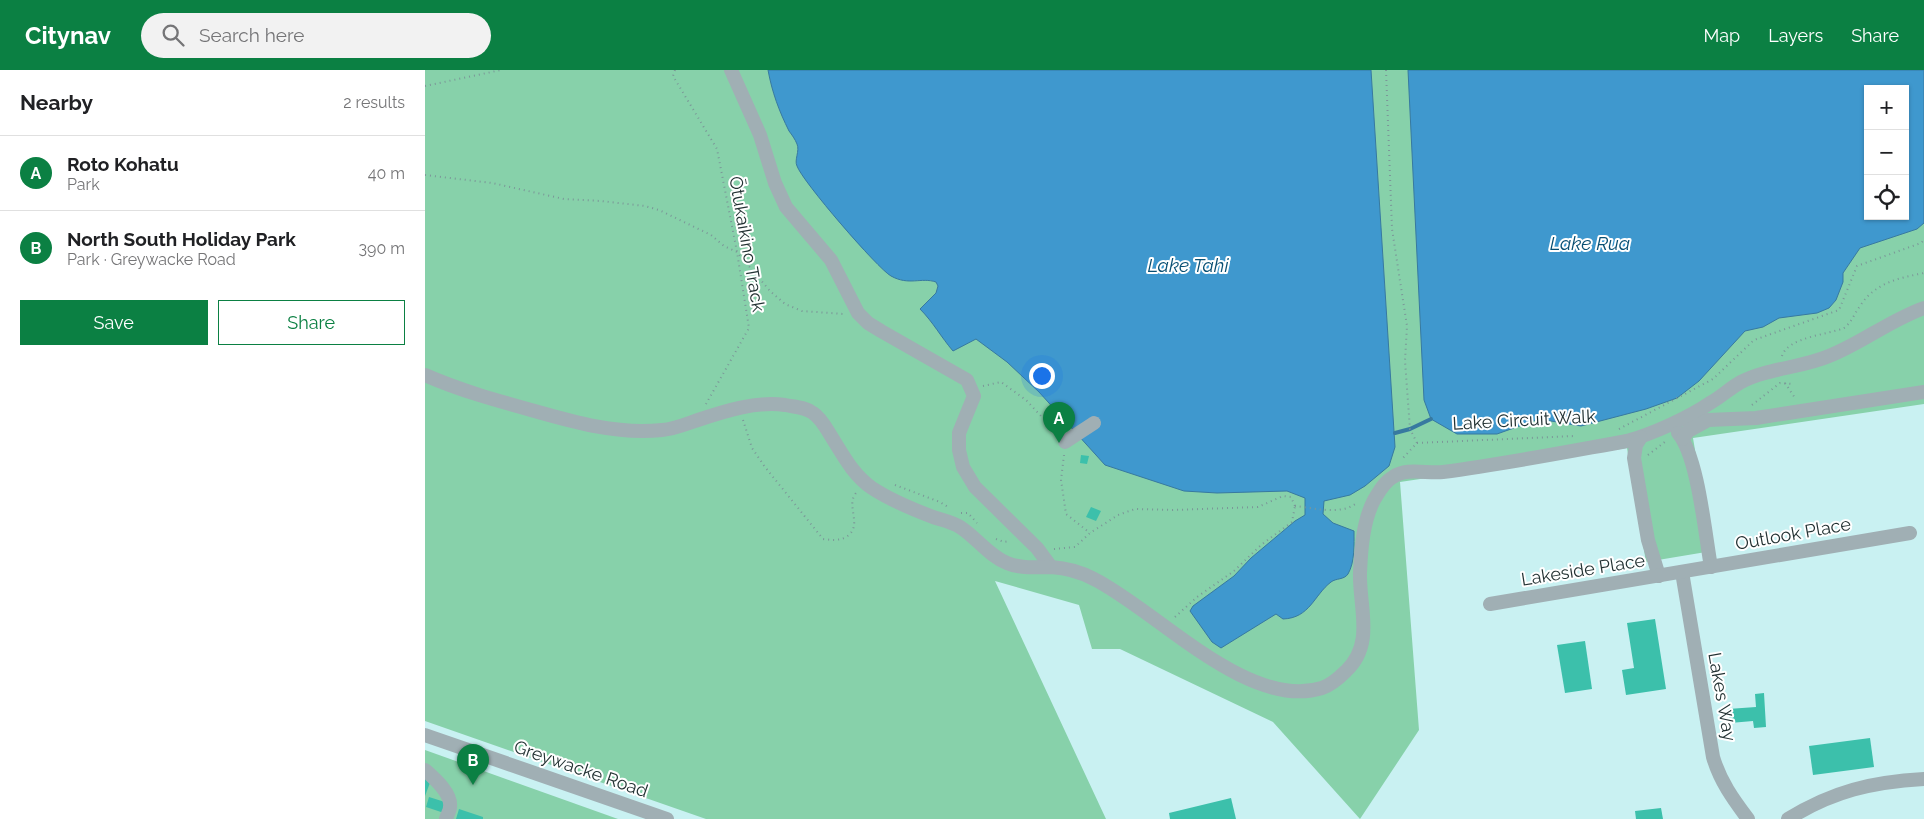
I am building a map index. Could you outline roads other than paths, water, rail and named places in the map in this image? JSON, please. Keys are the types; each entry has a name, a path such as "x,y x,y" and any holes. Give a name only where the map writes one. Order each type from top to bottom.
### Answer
{"street":[{"path":"731,70 760,135 775,183 786,207 831,260 853,305 861,316 881,331 967,380 974,396 959,433 959,450 963,467 975,486 1041,553 1051,567"},
{"path":"425,376 510,404 613,430 661,431 677,428 739,408 767,403 809,410 827,428 856,474 874,490 907,506 959,526 988,551 1008,564 1033,568 1069,569 1096,580 1126,598 1226,668 1271,687 1292,692 1309,691 1328,686 1354,664 1365,636 1360,572 1363,540 1370,508 1388,481 1395,475 1405,472 1445,472 1641,437 1667,426 1710,403 1743,381 1771,372 1801,366 1832,355 1889,324 1924,308"},
{"path":"1683,439 1688,431 1708,420 1755,418 1924,392"},
{"path":"1065,442 1094,423"},
{"path":"1667,426 1675,430 1683,439 1691,461 1711,567"},
{"path":"1641,437 1636,445 1634,458 1648,540 1659,576"},
{"name":"Outlook Place","path":"1682,572 1910,533"},
{"name":"Lakeside Place","path":"1490,604 1682,572"},
{"name":"Lakes Way","path":"1682,572 1715,764 1725,787 1748,819"},
{"name":"Greywacke Road","path":"425,734 667,819"},
{"path":"425,770 436,780 448,796 450,806 446,819"},
{"path":"1788,819 1815,803 1842,792 1883,783 1924,780"}],"water":[{"name":"Lake Tahi","path":"768,70 1371,70 1395,447 1389,466 1365,486 1350,495 1324,501 1323,514 1333,523 1354,531 1353,559 1348,574 1325,587 1311,605 1299,615 1283,619 1276,614 1221,648 1212,642 1190,611 1193,606 1234,576 1251,558 1295,521 1305,515 1305,498 1287,491 1217,493 1184,491 1105,465 1039,392 1007,362 976,339 953,351 920,309 936,293 938,286 936,282 897,279 883,270 826,206 802,175 796,164 797,144 779,109"},
{"name":"Lake Rua","path":"1408,70 1924,70 1924,223 1917,229 1860,248 1843,273 1843,282 1836,300 1829,308 1817,313 1779,318 1763,327 1745,331 1699,381 1677,398 1646,409 1581,426 1539,419 1497,434 1457,434 1431,419 1424,400"}],"waterway":[{"path":"1395,433 1410,429 1431,419"}],"place":[{"name":"Roto Kohatu","path":"1059,443"},
{"name":"North South Holiday Park","path":"473,785"}]}
